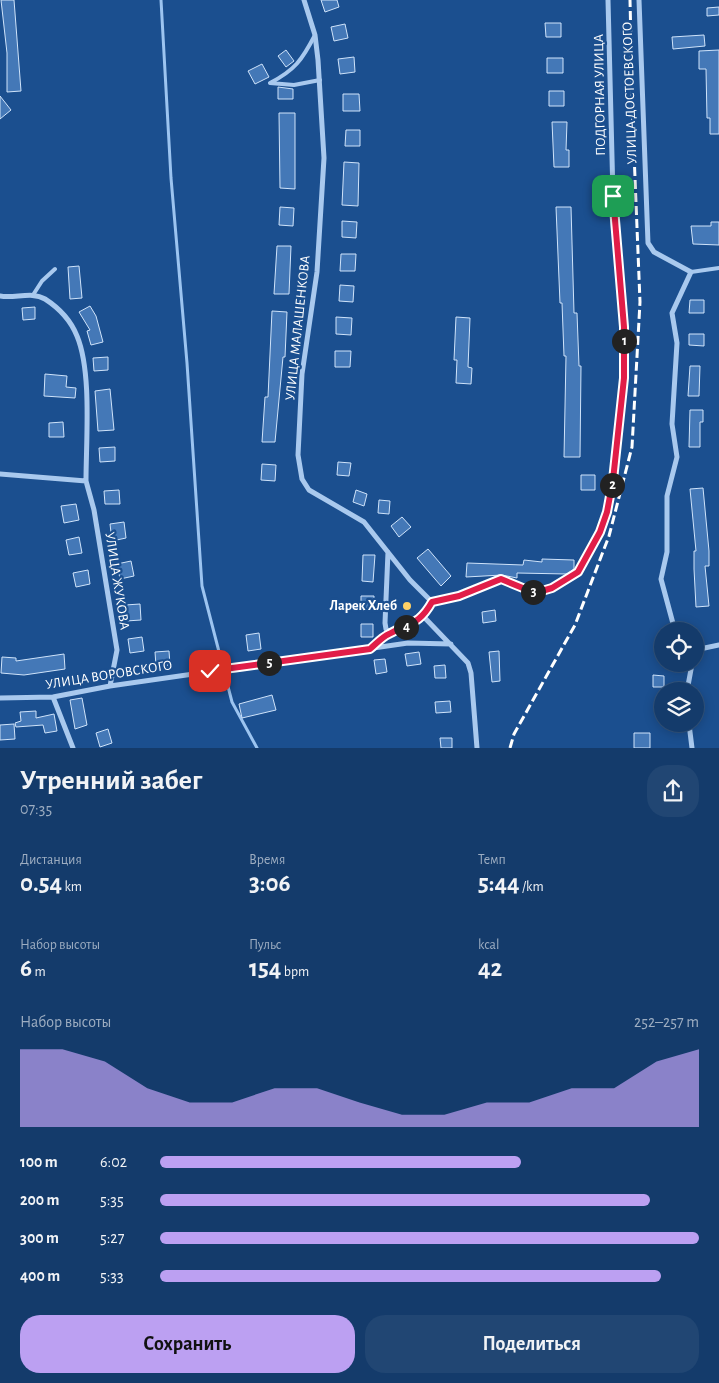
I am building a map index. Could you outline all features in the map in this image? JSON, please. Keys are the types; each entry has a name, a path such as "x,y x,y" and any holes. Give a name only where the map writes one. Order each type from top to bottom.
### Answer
{"street":[{"name":"УЛИЦА МАЛАШЕНКОВА","path":"304,0 315,35 320,80 324,158 317,272 302,374 299,463 302,479 309,490 364,522 410,580 432,602"},
{"name":"ПОДГОРНАЯ УЛИЦА","path":"432,602 459,596 501,579 535,593 552,588 578,572 600,532 607,512 613,480 624,378 624,327 613,196 608,0"},
{"name":"УЛИЦА ДОСТОЕВСКОГО","path":"639,0 648,243 654,252 692,272"},
{"path":"673,622 661,579 666,552 667,496 677,457 672,424 677,343 672,313 692,272"},
{"path":"0,296 33,295"},
{"name":"УЛИЦА ЖУКОВА","path":"33,295 44,299 67,318 77,336 83,356 86,480 94,510 117,650 110,686"},
{"path":"0,474 86,480"},
{"path":"388,552 385,623 386,630 390,633"},
{"path":"370,649 390,633 396,632 424,616 432,602"},
{"path":"424,616 465,658 472,673 477,748"},
{"name":"УЛИЦА ВОРОВСКОГО","path":"0,698 53,697 110,686 408,642 451,644"},
{"path":"704,648 719,645"},
{"path":"53,697 73,748"},
{"path":"690,732 692,748"}],"lane":[{"path":"315,35 302,60 289,73 270,83 294,85 320,80"},
{"path":"692,272 719,268"},
{"path":"33,295 42,281 55,269"}],"building":[{"path":"1,0 14,0 21,91 7,92 7,53"},
{"path":"321,0 337,0 339,7 325,12"},
{"path":"719,7 719,15 707,16 707,8"},
{"path":"545,23 561,23 561,37 546,37"},
{"path":"345,24 348,38 334,41 331,27"},
{"path":"704,35 705,46 673,49 672,37"},
{"path":"286,50 294,61 286,67 278,56"},
{"path":"719,50 719,134 710,134 710,118 707,118 706,69 699,69 699,51"},
{"path":"354,57 355,72 340,74 338,59"},
{"path":"547,58 563,58 563,73 547,73"},
{"path":"262,64 269,77 255,84 248,71"},
{"path":"278,87 293,89 293,99 278,99"},
{"path":"549,91 564,91 564,106 549,106"},
{"path":"343,94 359,94 360,111 343,111"},
{"path":"0,96 11,110 0,119"},
{"path":"279,113 295,113 295,189 280,188"},
{"path":"552,122 567,122 566,150 569,150 569,167 554,167"},
{"path":"346,130 360,130 360,146 345,146"},
{"path":"344,162 359,163 358,206 342,205"},
{"path":"280,207 294,208 293,226 279,225"},
{"path":"556,207 571,207 574,313 577,313 579,366 581,366 580,457 564,457 566,356 564,356 562,303 560,303"},
{"path":"342,221 357,222 356,238 342,237"},
{"path":"711,222 719,222 719,245 693,244 691,226 711,226"},
{"path":"277,246 291,246 289,294 274,294"},
{"path":"341,254 356,254 355,271 340,271"},
{"path":"79,266 82,298 70,299 68,267"},
{"path":"340,285 354,286 353,302 339,301"},
{"path":"690,300 704,300 704,313 689,313"},
{"path":"90,306 96,316 103,342 91,345 87,331 90,330 79,312"},
{"path":"35,307 35,319 23,320 22,308"},
{"path":"272,311 287,312 285,357 283,357 275,442 262,442 265,397 268,397"},
{"path":"336,317 352,318 351,335 336,334"},
{"path":"456,317 470,318 468,367 472,368 471,384 456,383 457,360 454,360"},
{"path":"689,334 704,334 704,346 689,345"},
{"path":"335,351 351,351 350,367 335,367"},
{"path":"108,357 108,370 94,371 93,358"},
{"path":"690,366 700,366 699,396 688,396"},
{"path":"45,374 67,376 66,387 76,388 75,398 44,396"},
{"path":"110,389 114,430 98,431 95,391"},
{"path":"690,410 703,410 703,422 700,422 700,447 689,447"},
{"path":"63,422 64,437 49,437 49,423"},
{"path":"115,447 115,461 100,462 99,448"},
{"path":"338,462 351,463 349,476 337,475"},
{"path":"262,464 276,465 275,481 261,480"},
{"path":"581,475 595,475 595,490 581,490"},
{"path":"703,488 709,551 709,566 705,566 709,606 696,607 694,551 696,551 690,489"},
{"path":"119,490 120,504 105,504 104,491"},
{"path":"356,490 367,494 364,506 353,502"},
{"path":"379,500 390,501 389,514 378,513"},
{"path":"76,504 79,520 64,523 61,506"},
{"path":"402,517 411,527 399,537 391,526"},
{"path":"124,522 126,538 112,541 110,524"},
{"path":"79,537 82,553 69,555 66,540"},
{"path":"428,549 451,576 441,586 417,558"},
{"path":"363,555 375,555 373,582 362,581"},
{"path":"542,559 574,560 574,569 567,574 517,573 517,578 502,575 466,577 467,563 523,565 524,560 542,562"},
{"path":"131,561 134,576 120,579 117,564"},
{"path":"88,570 90,584 76,587 73,573"},
{"path":"361,596 374,596 374,608 361,608"},
{"path":"140,604 141,620 126,621 125,605"},
{"path":"495,610 496,621 483,623 482,612"},
{"path":"361,624 373,624 373,637 361,637"},
{"path":"259,633 261,649 248,651 246,635"},
{"path":"142,637 144,651 130,653 128,639"},
{"path":"169,651 170,665 156,666 155,652"},
{"path":"499,651 500,681 492,682 489,652"},
{"path":"419,652 421,664 407,666 405,654"},
{"path":"64,654 65,669 24,675 1,673 2,657 16,658 16,661"},
{"path":"385,659 387,672 376,674 374,660"},
{"path":"445,665 446,678 435,678 434,666"},
{"path":"653,675 664,676 664,682 654,682 653,687"},
{"path":"272,695 276,710 242,718 239,704"},
{"path":"82,698 87,725 75,729 70,700"},
{"path":"450,701 451,712 436,713 435,702"},
{"path":"36,711 36,718 54,714 57,731 45,733 43,725 16,727 15,723 21,721 20,712"},
{"path":"14,724 15,739 0,740 0,725"},
{"path":"108,729 112,743 100,747 96,733"},
{"path":"634,733 650,733 650,748 634,748"},
{"path":"440,738 452,738 452,748 441,748"}],"waterway":[{"path":"161,0 171,178 187,363 202,586 232,702 257,748"}],"railway":[{"path":"510,748 514,734 575,625 609,536 632,447 640,302 630,0"}],"place":[{"name":"Ларек Хлеб","path":"407,606"}],"route":[{"path":"210,671 370,649 390,633 396,632 424,616 432,602 459,596 501,579 535,593 552,588 578,572 600,532 607,512 613,480 624,378 624,327 613,196"}]}
